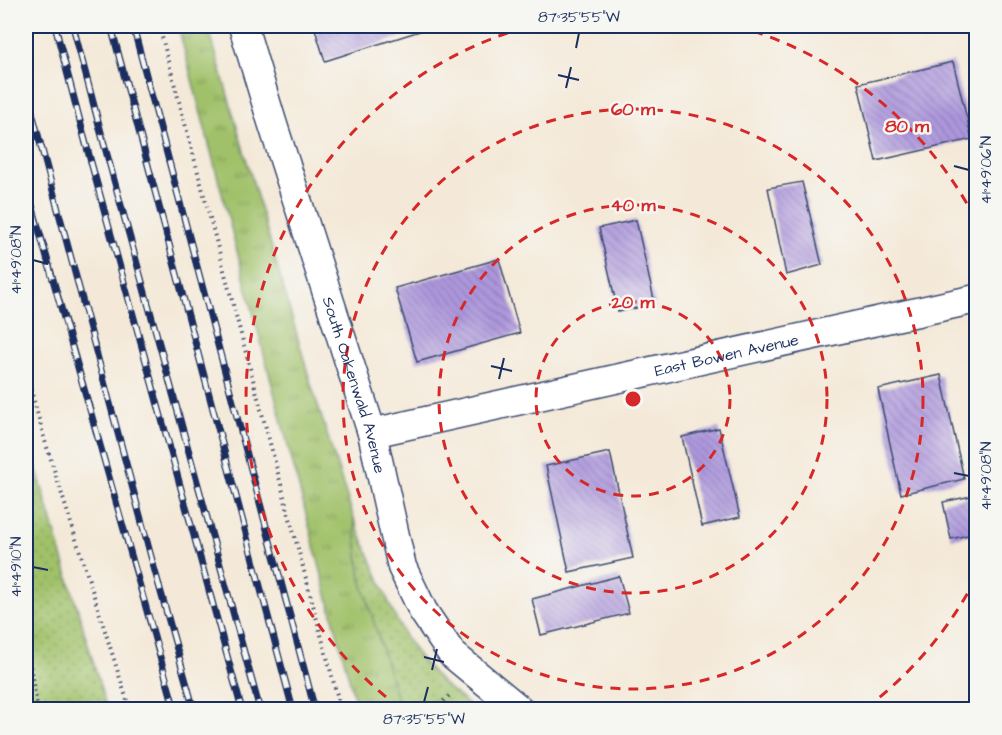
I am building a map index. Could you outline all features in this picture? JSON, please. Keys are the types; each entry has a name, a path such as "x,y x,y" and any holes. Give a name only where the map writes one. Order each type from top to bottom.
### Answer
{"street":[{"name":"South Oakenwald Avenue","path":"243,26 372,434 402,567 423,611 452,654 520,710"},
{"name":"East Bowen Avenue","path":"372,434 976,299"}],"path":[{"path":"159,26 341,710"},
{"path":"26,372 45,441 130,710"},
{"path":"26,643 38,710"}],"green space":[{"path":"178,26 208,26 311,384 354,519 361,579 400,709 357,709"},
{"path":"26,433 107,709 26,709"},
{"path":"354,519 406,638 441,682 474,709 400,709 361,579"}],"building":[{"path":"314,26 422,26 423,30 325,61"},
{"path":"953,62 972,139 876,161 858,84"},
{"path":"802,182 822,265 786,275 768,188"},
{"path":"636,220 655,304 618,312 599,228"},
{"path":"499,259 520,333 417,362 395,288"},
{"path":"941,375 964,479 901,494 878,389"},
{"path":"719,428 740,517 702,526 682,437"},
{"path":"610,452 633,558 569,572 546,466"},
{"path":"976,495 976,533 951,539 943,502"},
{"path":"619,576 629,613 541,635 532,599"}],"railway":[{"path":"55,26 242,710"},
{"path":"73,26 260,710"},
{"path":"111,26 293,710"},
{"path":"133,26 315,710"},
{"path":"26,90 194,710"},
{"path":"26,184 175,710"}]}
